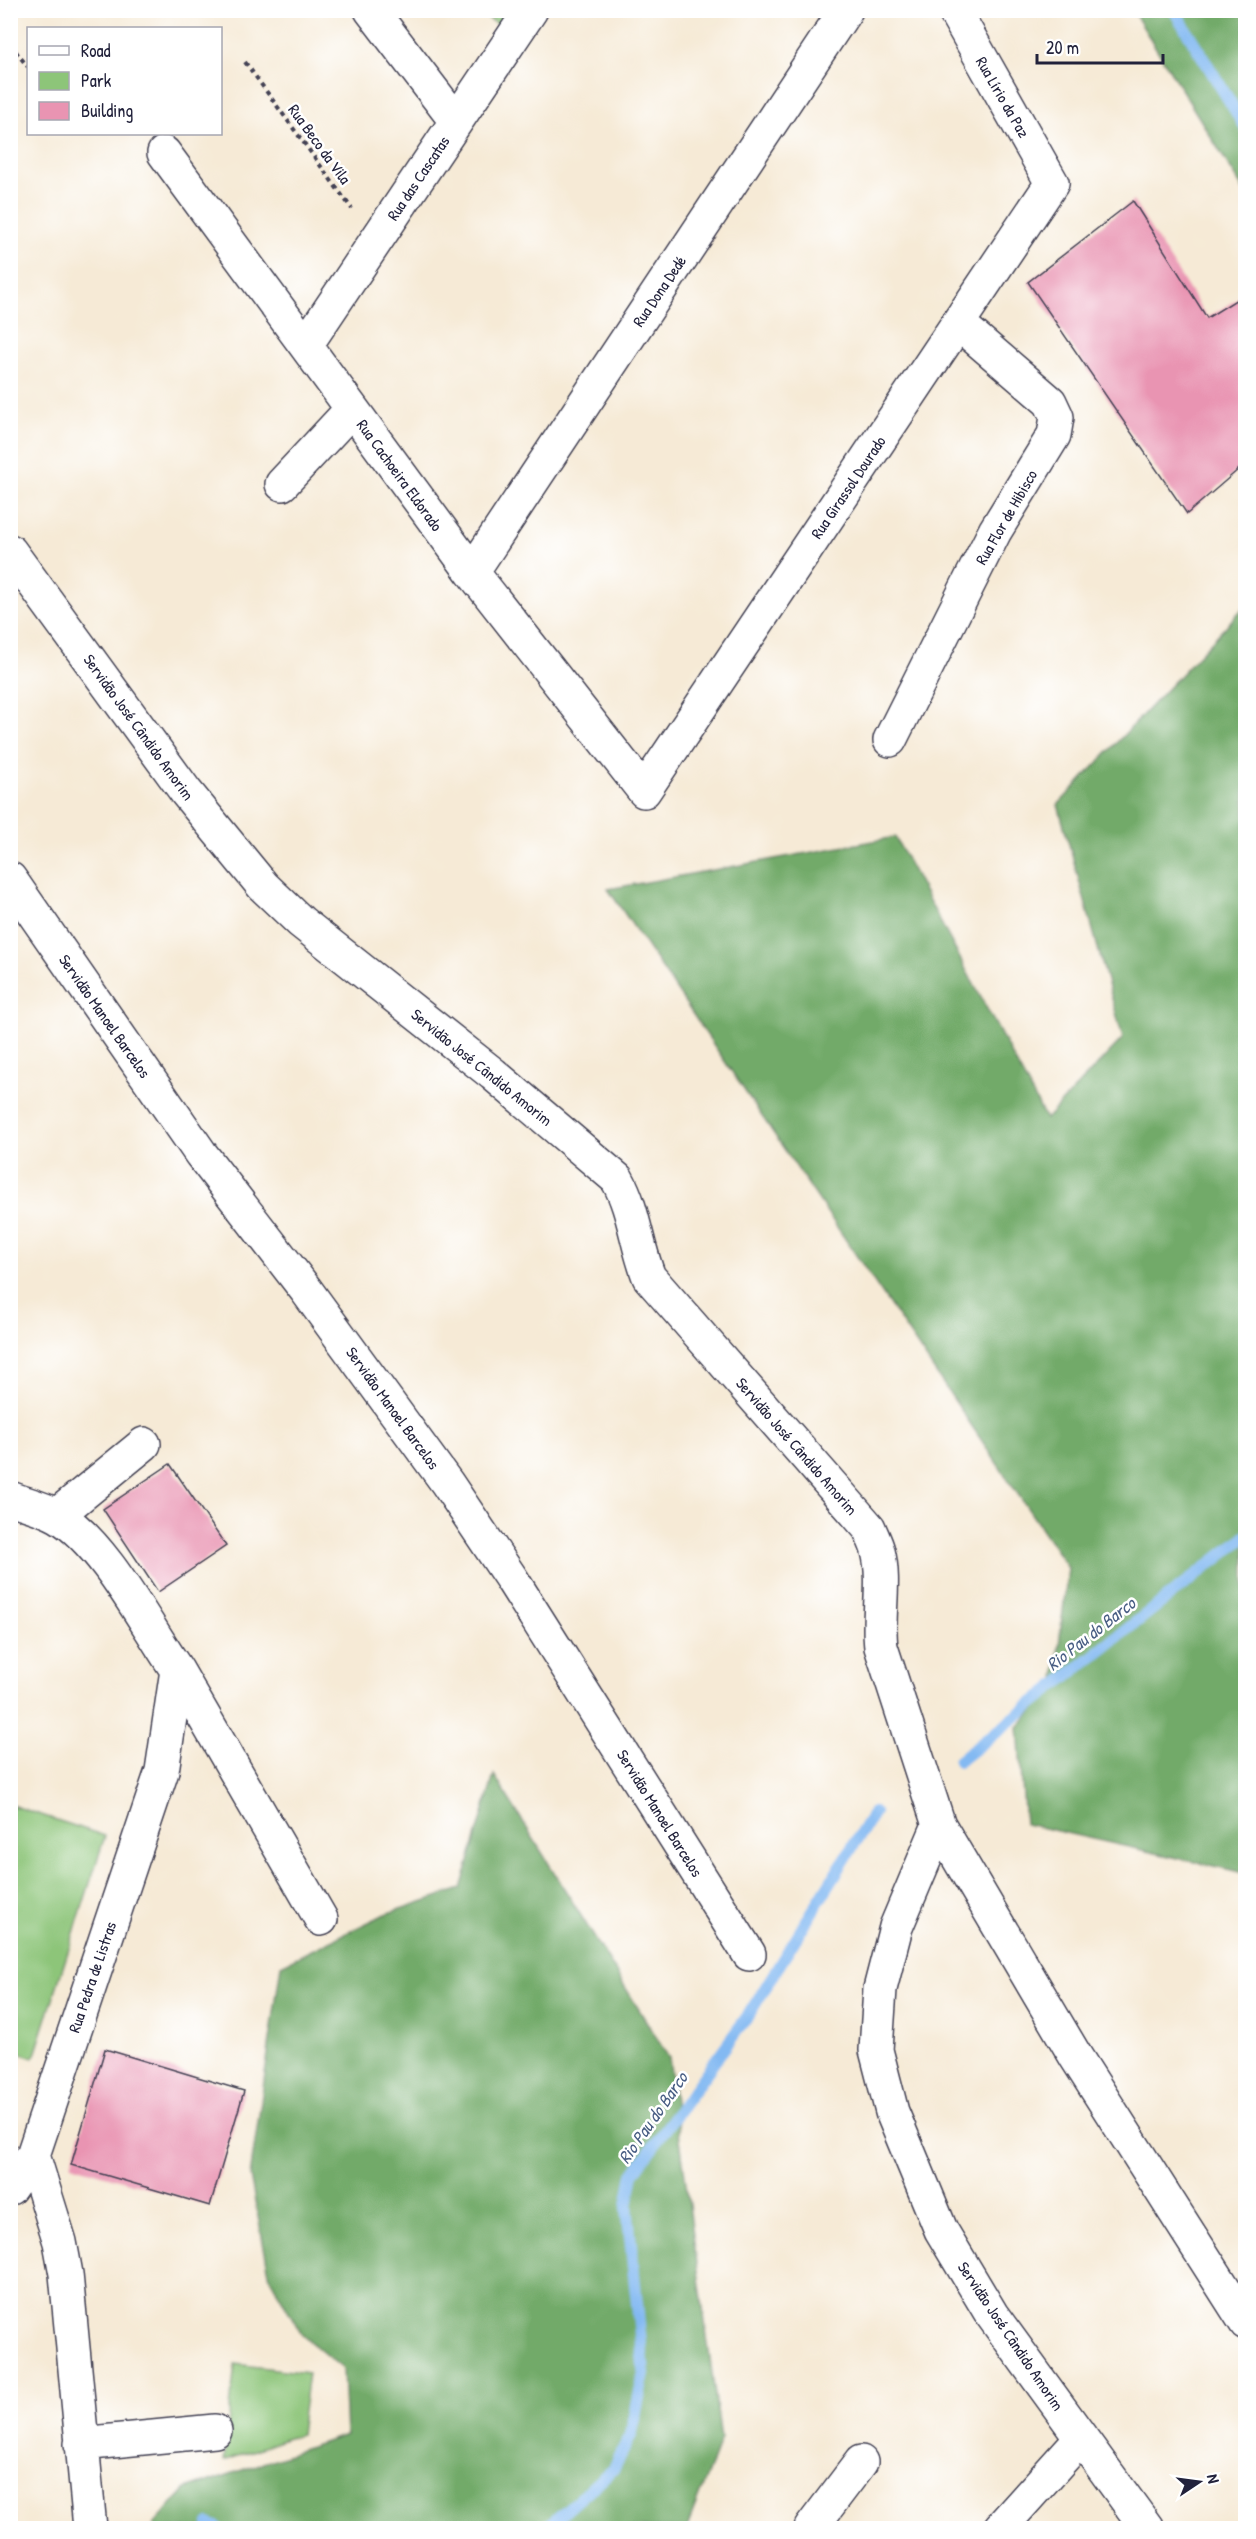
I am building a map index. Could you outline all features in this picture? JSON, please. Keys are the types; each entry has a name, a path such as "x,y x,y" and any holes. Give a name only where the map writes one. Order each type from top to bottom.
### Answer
{"street":[{"path":"371,10 456,121"},
{"name":"Rua das Cascatas","path":"306,345 531,10"},
{"name":"Rua Dona Dedé","path":"472,572 846,10"},
{"name":"Rua Lírio da Paz","path":"954,10 1052,183"},
{"name":"Rua Cachoeira Eldorado","path":"164,153 472,572 644,791"},
{"name":"Rua Girassol Dourado","path":"644,791 1052,183"},
{"name":"Rua Flor de Hibisco","path":"890,740 995,531 1054,435 1057,417 1050,402 958,323"},
{"path":"282,484 352,409"},
{"name":"Servidão José Cândido Amorim","path":"10,551 186,792 263,886 301,922 493,1074 617,1179 628,1198 640,1254 649,1277 869,1528 878,1551 881,1574 878,1624 881,1647 939,1825 896,1927 880,1989 876,2050 892,2112 941,2230 992,2315 1147,2529"},
{"name":"Servidão Manoel Barcelos","path":"10,879 201,1154 306,1290 447,1483 542,1626 748,1954"},
{"path":"57,1515 144,1443"},
{"path":"10,1498 57,1515 81,1532 103,1558 177,1670 321,1919"},
{"name":"Rua Pedra de Listras","path":"10,2188 33,2155 162,1771 177,1670"},
{"path":"939,1825 1076,2057 1245,2323"},
{"path":"33,2155 60,2242 66,2274 71,2307 90,2529"},
{"path":"81,2444 215,2431"},
{"path":"1000,2529 1081,2438"},
{"path":"811,2529 861,2462"}],"path":[{"path":"10,44 27,67"},
{"name":"Rua Beco da Vila","path":"245,62 375,241"}],"green space":[{"path":"476,11 513,11 502,27"},
{"path":"1133,11 1245,11 1245,192"},
{"path":"1245,606 1245,1873 1025,1824 1018,1727 1054,1687 1068,1568 608,889 895,837 1046,1119 1123,1038 1058,805"},
{"path":"494,1775 669,2058 721,2439 687,2528 159,2528 153,2525 186,2489 346,2435 343,2369 302,2335 270,2278 250,2176 281,1965 385,1914 461,1889"},
{"path":"11,1805 105,1836 34,2058 11,2050"},
{"path":"235,2364 308,2373 300,2434 224,2461"}],"building":[{"path":"1133,201 1207,318 1242,296 1246,303 1246,463 1187,514 1028,282"},
{"path":"170,1464 226,1546 158,1592 103,1509"},
{"path":"105,2049 244,2091 210,2206 71,2165"}],"waterway":[{"name":"Rio Pau do Barco","path":"1174,10 1246,128"},
{"name":"Rio Pau do Barco","path":"959,1761 1246,1536"},
{"name":"Rio Pau do Barco","path":"546,2528 614,2468 631,2435 644,2373 627,2206 633,2174 749,2014 874,1812"},
{"name":"Rio Pau do Barco","path":"209,2524 218,2528"}]}
